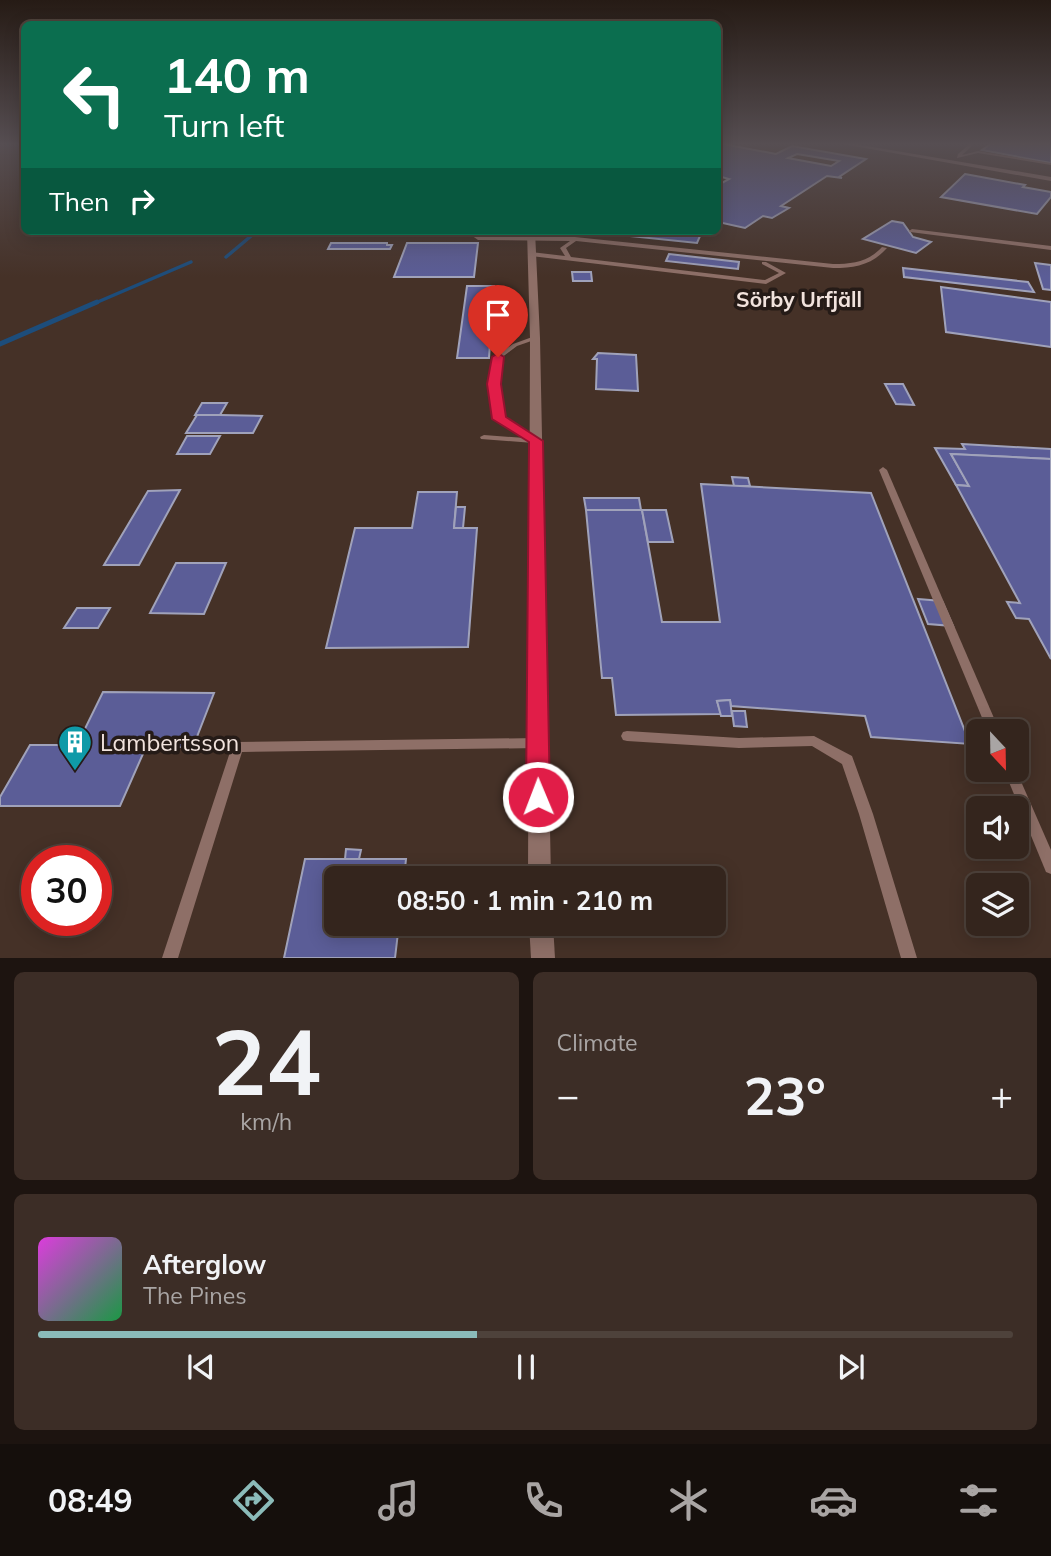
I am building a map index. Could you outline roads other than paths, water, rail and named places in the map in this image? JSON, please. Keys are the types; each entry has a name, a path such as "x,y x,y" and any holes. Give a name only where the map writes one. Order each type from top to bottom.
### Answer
{"street":[{"path":"530,241 535,338 540,866"},
{"path":"542,936 543,957"}],"lane":[{"path":"912,231 1051,247"},
{"path":"348,235 350,238 478,238 530,241 575,239 833,266 859,266 874,259 884,248"},
{"path":"474,235 478,238"},
{"path":"569,259 563,248 575,239"},
{"path":"530,241 569,259 766,282 783,273 771,264 732,256"},
{"path":"535,338 516,345 498,357 494,384 499,419 536,441"},
{"path":"484,437 536,441"},
{"path":"883,470 988,719"},
{"path":"627,736 739,743 814,741 847,760 909,957"},
{"path":"170,957 237,747 537,743"},
{"path":"1015,782 1051,867"}],"waterway":[{"path":"226,257 252,235"},
{"path":"93,304 191,262"},
{"path":"0,344 97,302"}],"place":[{"name":"Lambertsson","path":"75,772"}],"district":[{"name":"Sörby Urfjäll","path":"799,299"}]}
